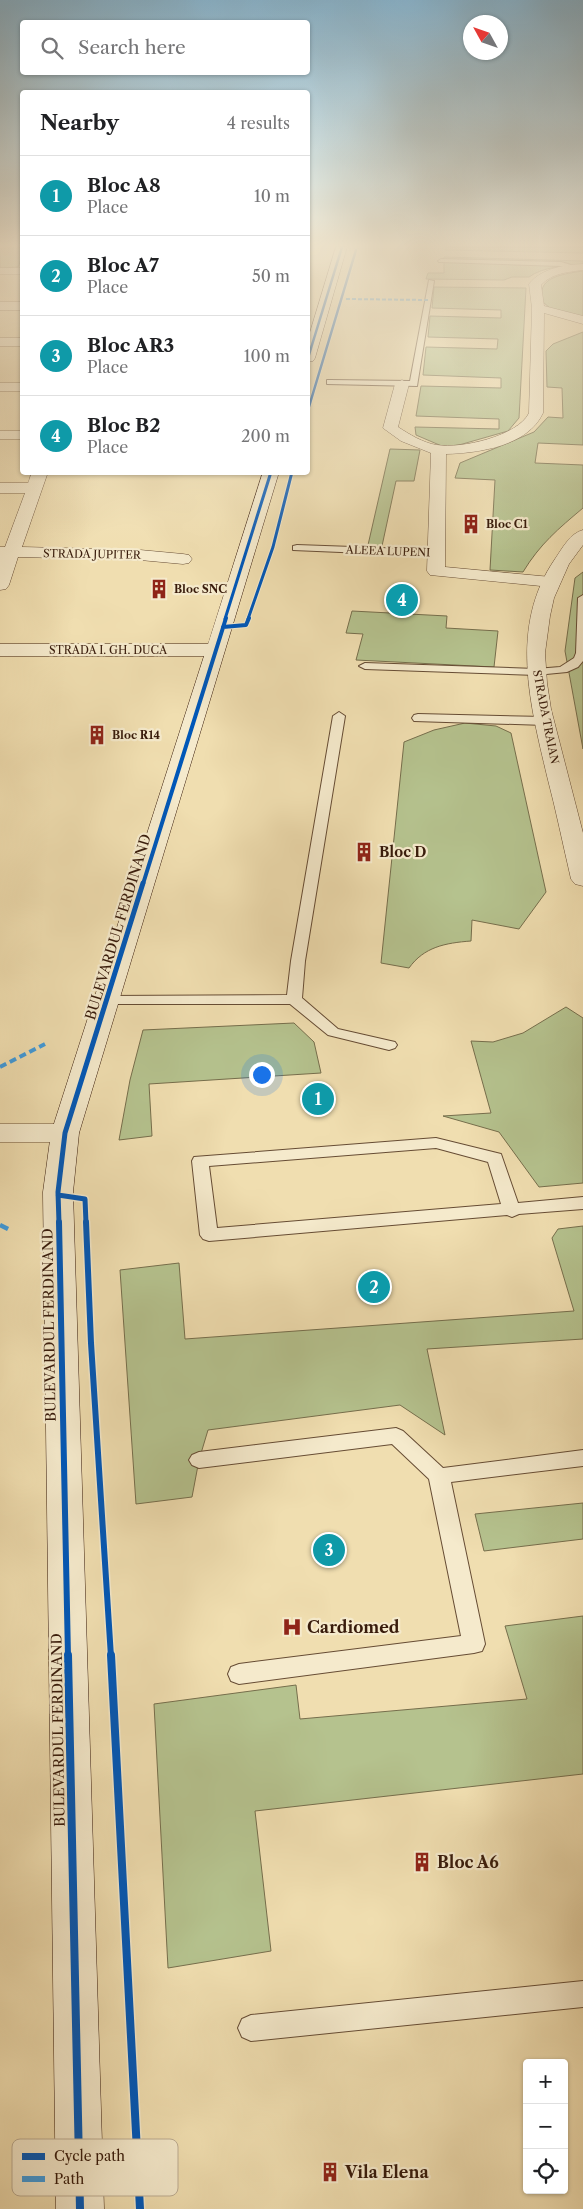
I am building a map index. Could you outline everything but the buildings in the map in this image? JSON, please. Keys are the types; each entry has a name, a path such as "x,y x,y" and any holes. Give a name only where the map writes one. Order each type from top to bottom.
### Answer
{"street":[{"path":"402,384 390,428 398,435 439,450 481,445 512,437 530,425 536,413 537,350"},
{"path":"0,387 20,387"},
{"path":"0,435 20,435"},
{"name":"ALEEA LUPENI","path":"436,553 439,450"},
{"name":"BULEVARDUL FERDINAND","path":"78,2139 58,1192 65,1133 271,475"},
{"path":"0,488 37,480"},
{"path":"0,585 6,552 37,480"},
{"name":"STRADA TRAIAN","path":"582,537 555,572 551,582 537,625 536,672 545,721 583,879"},
{"name":"STRADA JUPITER","path":"6,552 140,554 183,559"},
{"path":"436,553 436,571 551,582"},
{"name":"STRADA I. GH. DUCA","path":"0,650 216,650"},
{"path":"0,1133 65,1133"},
{"name":"BULEVARDUL FERDINAND","path":"80,2196 80,2209"}],"lane":[{"path":"330,382 414,384 420,350"},
{"name":"ALEEA LUPENI","path":"297,548 436,553"},
{"path":"366,666 536,672 562,671 579,661 582,654 583,598"},
{"path":"294,999 298,961 339,716"},
{"path":"418,718 545,721"},
{"path":"106,1001 294,999 333,1032 389,1045"},
{"path":"512,1211 495,1158 436,1143 200,1161 209,1235 512,1211 583,1204"},
{"path":"199,1460 396,1436 439,1476 474,1644 240,1674"},
{"path":"439,1476 583,1458"},
{"path":"251,2028 583,1994"}],"green space":[{"path":"426,350 523,350 519,418 508,431 459,445 444,447 416,435 415,427 499,429 499,419 416,416 421,386 501,388 501,378 423,375"},
{"path":"583,350 583,445 538,443 535,463 583,465 583,508 543,545 523,572 490,570 495,480 455,478 460,463 534,432 548,417 563,418 562,388 547,387 546,351"},
{"path":"390,449 420,450 414,481 396,481 382,546 368,545"},
{"path":"583,572 583,749 565,651 575,578"},
{"path":"352,611 447,616 446,628 498,631 494,667 356,660 363,634 346,633"},
{"path":"465,723 496,726 511,733 546,892 519,929 472,920 471,941 436,947 421,955 409,968 381,963 404,742 434,730"},
{"path":"566,1007 583,1018 583,1183 539,1187 499,1132 443,1116 491,1113 471,1041 493,1042 523,1033"},
{"path":"294,1023 314,1042 321,1073 149,1084 152,1136 119,1140 130,1080 143,1030"},
{"path":"583,1226 583,1339 427,1349 445,1435 400,1405 208,1430 199,1460 192,1497 136,1504 120,1270 179,1263 185,1339 574,1311 552,1238 558,1229"},
{"path":"583,1503 583,1539 484,1551 475,1514"},
{"path":"583,1616 583,1774 255,1811 271,1951 168,1968 154,1704 296,1685 300,1719 527,1699 505,1626"}],"marked path":[{"path":"0,1067 45,1044"},
{"path":"0,1225 12,1231"}],"cycle path":[{"path":"310,403 326,350"},
{"path":"78,2139 58,1192 65,1133 270,475"},
{"path":"223,627 246,625 273,547 291,475"},
{"path":"58,1195 85,1199 91,1343 114,1696 136,2139"},
{"path":"80,2196 80,2209"},
{"path":"139,2196 140,2209"}],"place":[{"name":"Bloc C1","path":"471,524"},
{"name":"Bloc SNC","path":"159,589"},
{"name":"Bloc B2","path":"402,600"},
{"name":"Bloc R14","path":"97,735"},
{"name":"Bloc D","path":"364,852"},
{"name":"Bloc A8","path":"318,1099"},
{"name":"Bloc A7","path":"374,1287"},
{"name":"Bloc AR3","path":"329,1550"},
{"name":"Cardiomed","path":"292,1627"},
{"name":"Bloc A6","path":"422,1862"},
{"name":"Vila Elena","path":"330,2172"}]}
